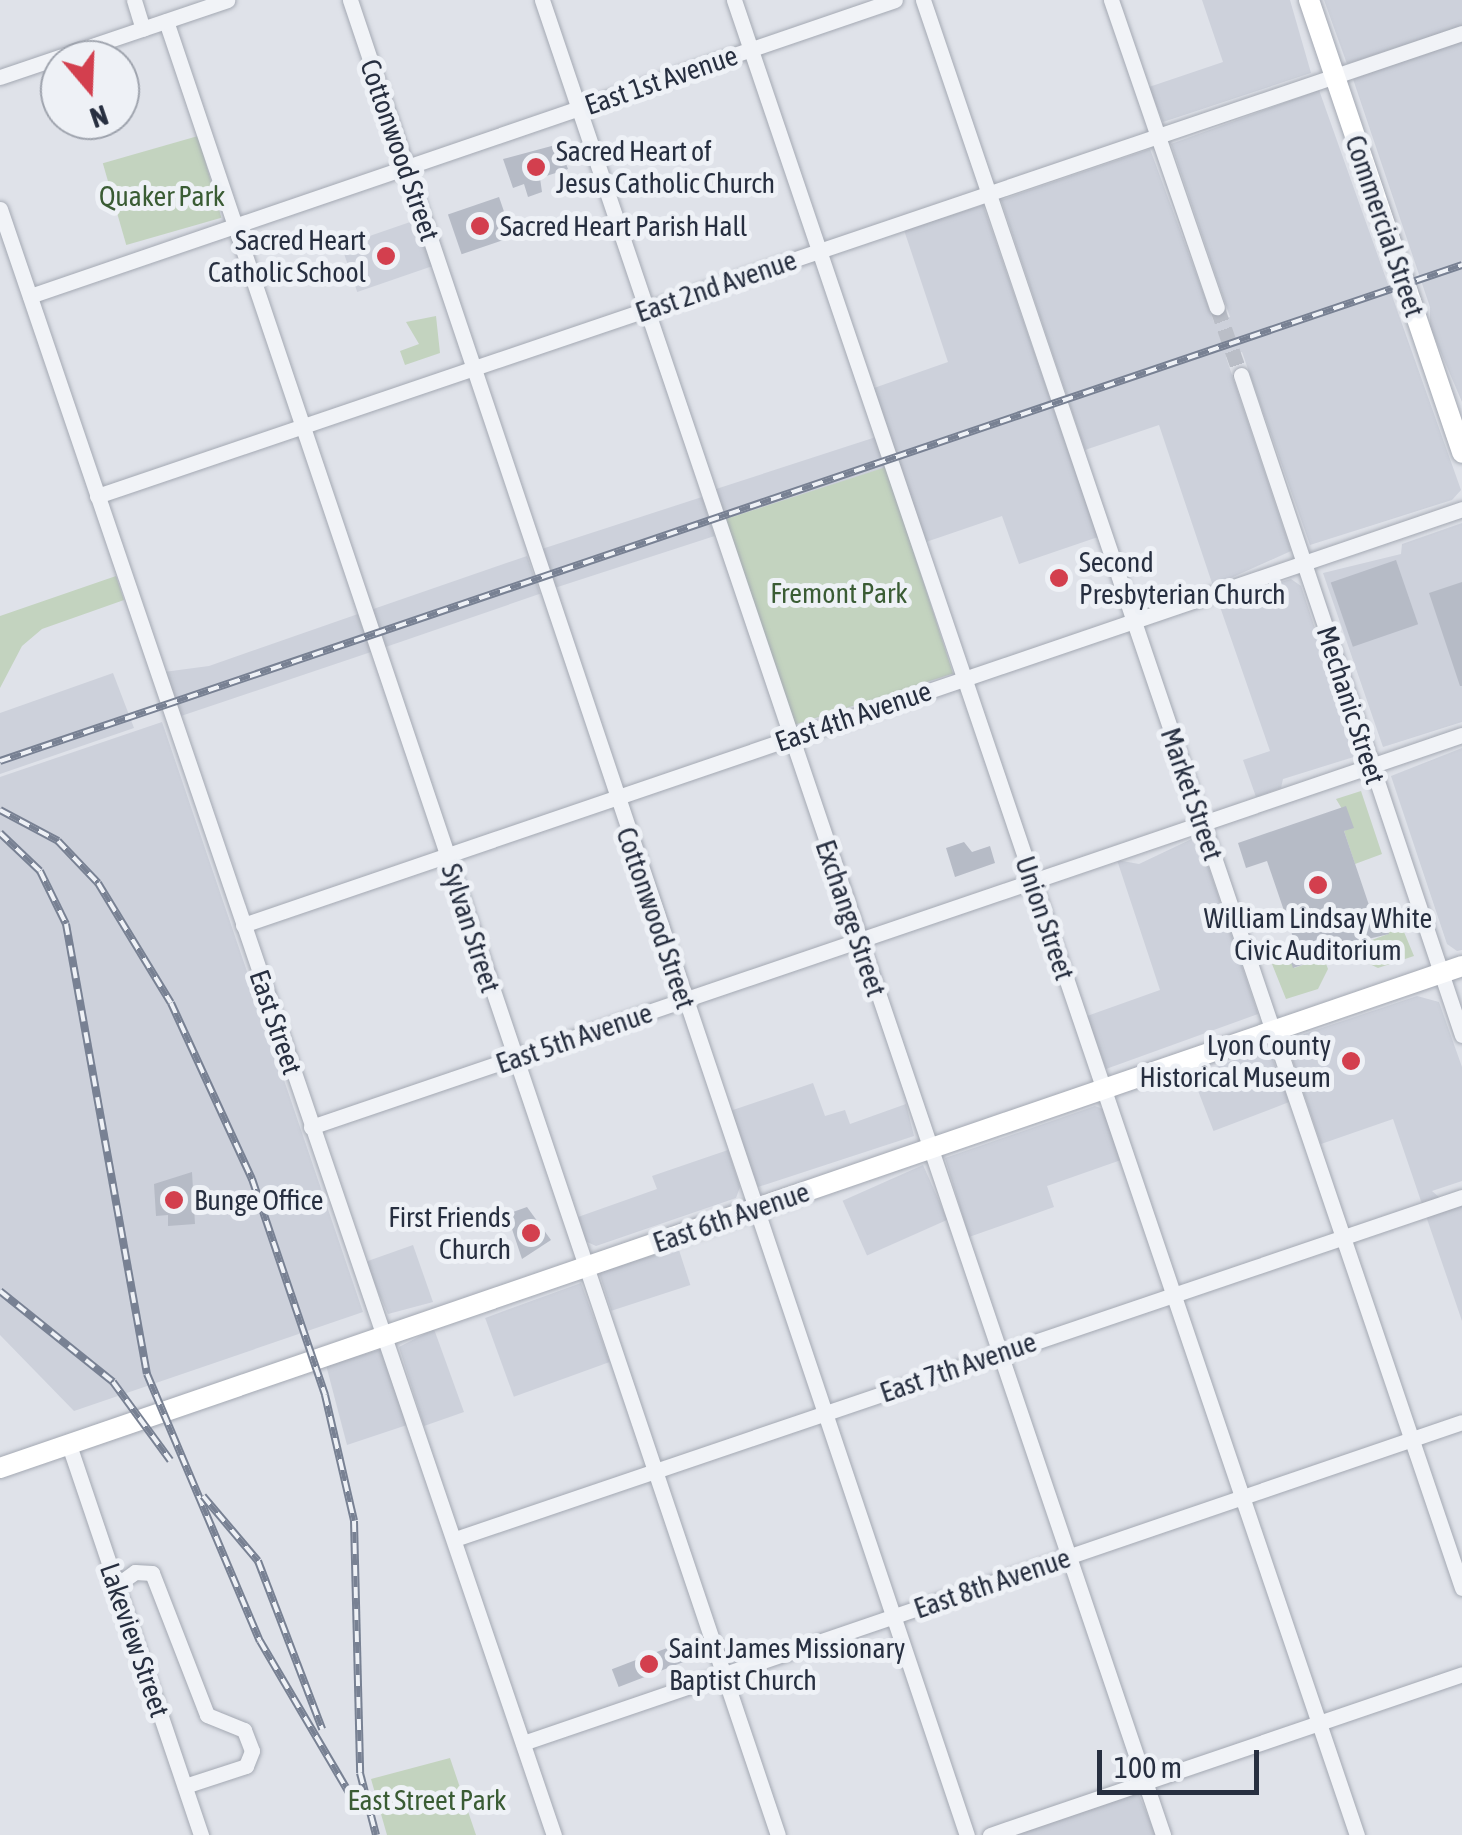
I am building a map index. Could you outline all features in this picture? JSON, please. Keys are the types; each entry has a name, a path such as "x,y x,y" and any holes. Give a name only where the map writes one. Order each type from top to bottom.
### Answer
{"main road":[{"name":"Commercial Street","path":"1309,0 1462,453"},
{"name":"East 6th Avenue","path":"0,1468 1462,966"}],"street":[{"path":"134,0 144,29"},
{"path":"0,77 227,0"},
{"name":"Cottonwood Street","path":"350,0 967,1835"},
{"name":"Exchange Street","path":"542,0 928,1150 1163,1835"},
{"name":"Union Street","path":"734,0 1357,1835"},
{"name":"East 1st Avenue","path":"30,296 896,0"},
{"name":"Market Street","path":"923,0 1462,1588"},
{"path":"1112,0 1217,307"},
{"name":"Sylvan Street","path":"166,21 778,1835"},
{"name":"East 2nd Avenue","path":"97,496 1462,33"},
{"name":"East Street","path":"0,209 554,1835"},
{"name":"Mechanic Street","path":"1240,375 1462,1035"},
{"name":"East 4th Avenue","path":"244,925 1462,509"},
{"name":"East 5th Avenue","path":"311,1127 1462,735"},
{"name":"East 7th Avenue","path":"455,1539 1462,1197"},
{"name":"East 8th Avenue","path":"523,1743 1462,1422"},
{"name":"Lakeview Street","path":"69,1444 201,1835"},
{"path":"116,1585 134,1572 152,1573 206,1715 244,1730 252,1751 246,1766 185,1786"},
{"path":"990,1835 1462,1674"}],"shaded area":[{"path":"1202,0 1290,0 1311,73 1163,122 1149,87 1223,62"},
{"path":"1324,0 1462,0 1462,26 1347,64"},
{"path":"1462,39 1462,402 1430,327 1430,307 1353,79"},
{"path":"1319,90 1461,490 1452,500 1310,545 1242,352 1226,357 1291,551 1213,586 1159,425 1085,450 1001,200 1150,149 1214,322 1230,317 1171,144"},
{"path":"983,205 1098,537 1019,564 1002,516 926,542 874,388 948,362 904,230"},
{"name":"Sacred Heart Catholic School","path":"416,220 432,266 357,292 341,246"},
{"path":"876,437 886,467 725,520 715,489"},
{"path":"702,497 715,536 553,589 540,550"},
{"path":"1462,523 1462,722 1383,747 1323,573 1401,554 1402,544"},
{"path":"527,556 540,594 385,647 372,609"},
{"path":"1291,579 1301,586 1357,756 1283,779 1281,788 1256,797 1243,760 1270,751 1218,601"},
{"path":"358,614 371,652 181,716 164,672 209,666"},
{"path":"113,673 134,728 0,774 0,713"},
{"path":"162,722 363,1312 74,1411 0,1335 0,777"},
{"path":"1462,748 1462,950 1457,951 1447,944 1391,776"},
{"path":"1198,836 1258,1014 1106,1069 1087,1016 1160,990 1117,860 1139,864"},
{"path":"1417,996 1439,1002 1462,1067 1462,1181 1432,1191 1440,1198 1422,1204 1393,1119 1321,1144 1288,1047 1304,1034"},
{"path":"1268,1047 1289,1102 1214,1131 1192,1076"},
{"path":"813,1083 825,1116 845,1110 850,1124 906,1104 914,1136 758,1187 730,1111"},
{"path":"1095,1106 1103,1109 1121,1160 1047,1186 1054,1207 969,1237 945,1158"},
{"path":"728,1150 740,1187 736,1198 596,1246 585,1241 578,1217 657,1189 652,1176"},
{"path":"923,1165 947,1220 867,1256 843,1201"},
{"path":"1462,1204 1462,1321 1426,1216"},
{"path":"413,1245 433,1302 388,1314 365,1262"},
{"path":"678,1247 690,1285 611,1311 599,1273"},
{"path":"581,1283 610,1362 514,1397 485,1318"},
{"path":"434,1329 464,1412 424,1426 399,1347"},
{"path":"382,1349 410,1424 347,1445 326,1365"},
{"path":"1136,1794 1156,1835 1013,1835"}],"green space":[{"name":"Quaker Park","path":"198,136 221,218 126,245 103,163"},
{"path":"436,316 440,353 405,365 400,351 419,344 406,322"},
{"name":"Fremont Park","path":"886,467 953,673 792,726 725,519"},
{"path":"116,576 124,600 42,629 22,646 0,688 0,616"},
{"path":"1361,791 1382,854 1355,864 1344,831 1353,827 1336,799"},
{"path":"1399,920 1414,956 1378,968 1361,960 1356,946 1388,934 1386,925"},
{"path":"1321,950 1328,969 1318,989 1286,999 1272,964 1289,958 1294,968 1320,959"},
{"name":"East Street Park","path":"450,1758 476,1835 387,1835 371,1779"}],"building":[{"name":"Sacred Heart of Jesus Catholic Church","path":"559,144 568,169 540,178 542,192 528,197 524,184 513,188 503,159"},
{"name":"Sacred Heart Parish Hall","path":"499,197 513,237 462,254 448,215"},
{"path":"1396,560 1418,624 1353,647 1331,582"},
{"path":"1462,582 1462,686 1460,686 1429,593"},
{"name":"William Lindsay White Civic Auditorium","path":"1346,806 1354,828 1344,831 1372,914 1381,911 1389,934 1317,951 1320,959 1293,968 1284,943 1294,940 1267,861 1246,868 1238,843"},
{"path":"964,842 972,852 990,846 995,863 955,877 946,848"},
{"name":"Bunge Office","path":"192,1172 195,1224 168,1226 168,1215 156,1216 154,1184"},
{"name":"First Friends Church","path":"527,1207 551,1240 522,1259 507,1214"},
{"name":"Saint James Missionary Baptist Church","path":"680,1643 687,1661 619,1687 612,1669"}],"tunnel":[{"path":"1217,307 1241,375"}],"railway":[{"path":"0,761 1462,265"},
{"path":"0,810 58,841 98,883 171,1003 252,1179 325,1395 354,1521 360,1773 376,1835"},
{"path":"0,833 40,871 66,924 147,1374 260,1641 361,1813"},
{"path":"0,1291 113,1382 170,1460"},
{"path":"203,1496 258,1561 322,1729"}],"place":[{"name":"Sacred Heart of Jesus Catholic Church","path":"536,167"},
{"name":"Sacred Heart Parish Hall","path":"480,226"},
{"name":"Sacred Heart Catholic School","path":"386,256"},
{"name":"Second Presbyterian Church","path":"1059,578"},
{"name":"William Lindsay White Civic Auditorium","path":"1318,885"},
{"name":"Lyon County Historical Museum","path":"1351,1061"},
{"name":"Bunge Office","path":"174,1200"},
{"name":"First Friends Church","path":"531,1233"},
{"name":"Saint James Missionary Baptist Church","path":"649,1664"}]}
